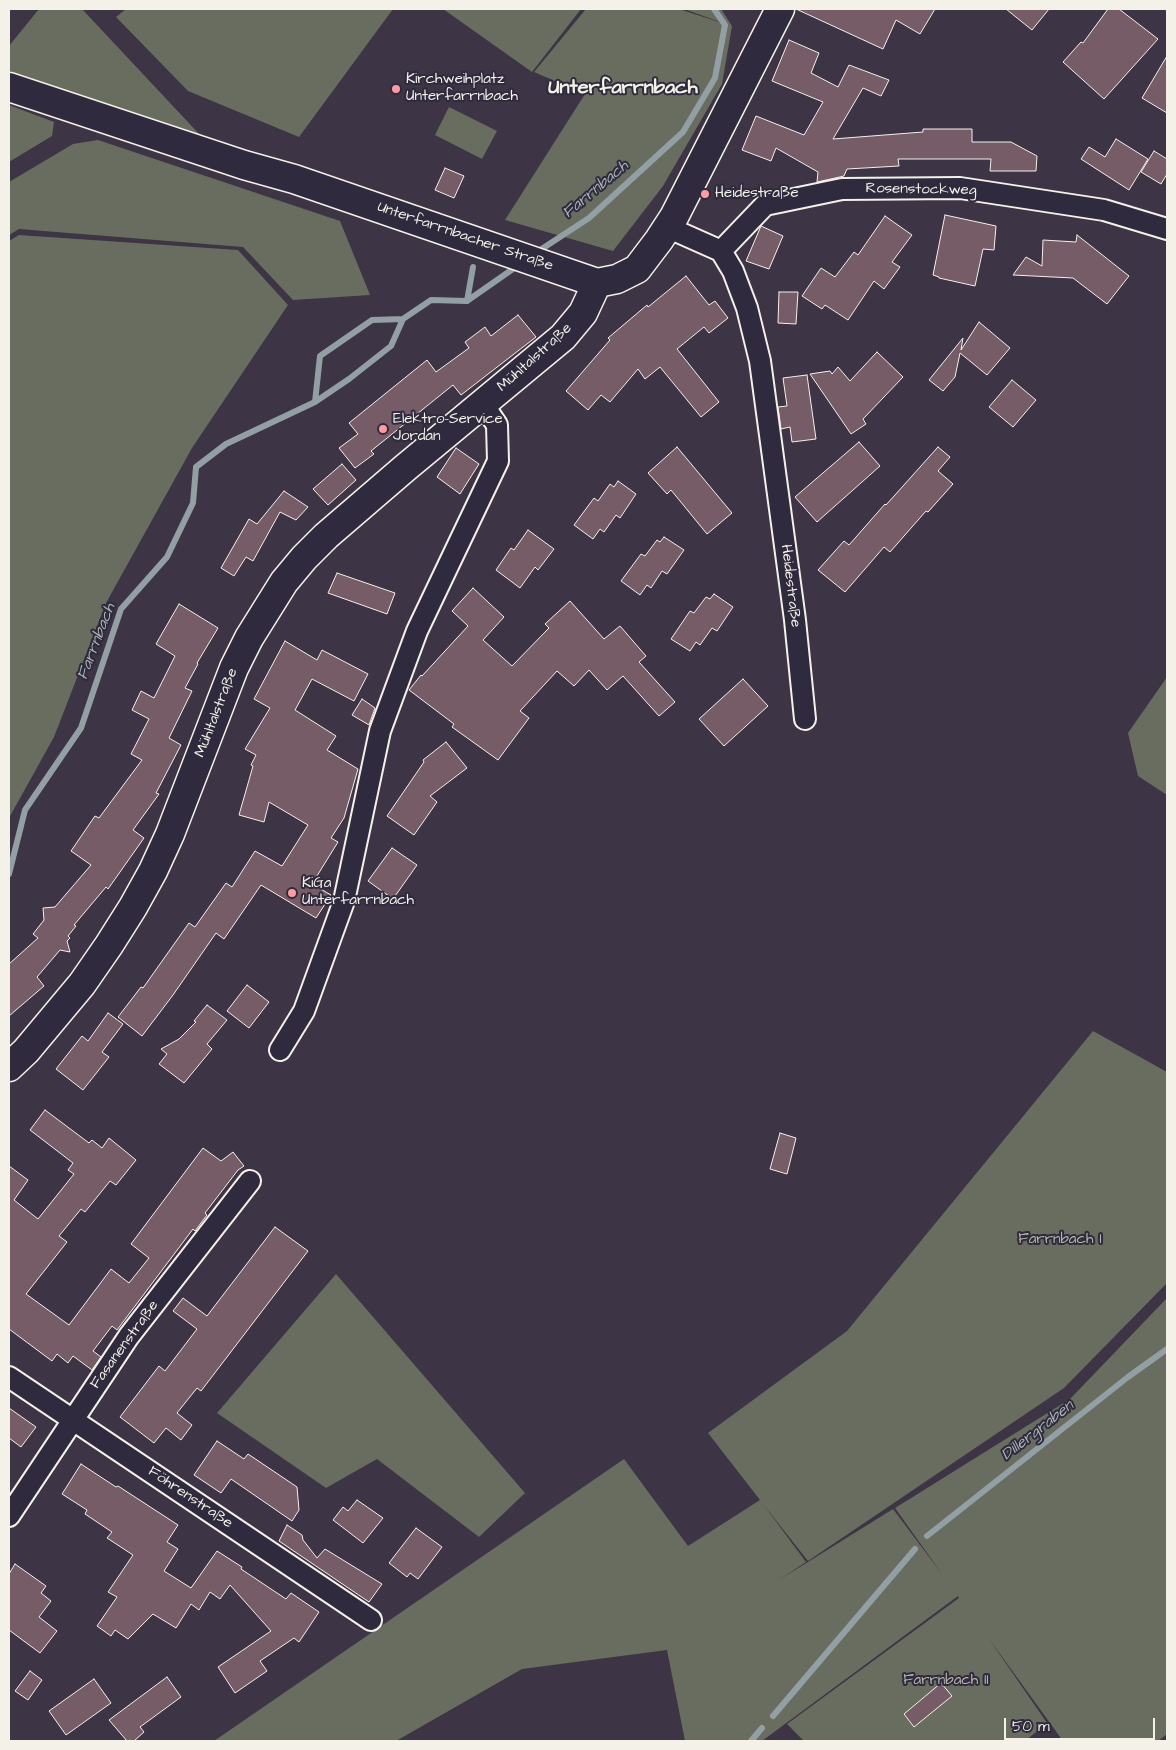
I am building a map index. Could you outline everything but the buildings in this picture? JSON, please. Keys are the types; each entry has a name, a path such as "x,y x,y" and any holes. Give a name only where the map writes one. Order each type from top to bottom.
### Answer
{"street":[{"path":"597,283 617,279 637,269 674,217 780,9"},
{"name":"Unterfarrnbacher Straße","path":"9,87 244,165 294,178 597,283"},
{"name":"Rosenstockweg","path":"721,251 765,205 842,190 960,188 1104,210 1167,229"},
{"path":"667,227 721,251"},
{"name":"Heidestraße","path":"721,251 734,271 747,308 760,361 795,620 805,719"},
{"name":"Mühltalstraße","path":"9,1067 26,1051 82,984 109,946 153,871 170,834 234,668 249,638 284,582 326,536 563,337 583,312 597,283"},
{"name":"Mühltalstraße","path":"280,1050 304,1012 344,901 380,731 417,631 498,461 497,425 484,404"},
{"name":"Fasanenstraße","path":"9,1516 129,1336 250,1180"},
{"name":"Föhrenstraße","path":"9,1377 371,1620"}],"green space":[{"path":"39,9 82,9 201,136 9,76 9,46"},
{"path":"126,9 393,9 299,137 188,91 116,17"},
{"path":"443,9 581,9 532,72"},
{"path":"586,9 679,9 731,26 684,9 721,9 732,26 722,84 663,186 613,251 505,220 585,94 534,72"},
{"path":"9,105 54,122 52,136 9,162"},
{"path":"449,107 497,131 482,159 435,135"},
{"path":"98,140 340,221 370,295 293,300 243,247 19,229 9,235 9,182 73,144"},
{"path":"19,235 238,250 288,305 192,448 106,603 54,737 9,818 9,241"},
{"path":"1167,677 1167,795 1138,776 1128,733"},
{"path":"1093,1031 1167,1072 1167,1283 1064,1388 808,1561 763,1504 806,1562 779,1580 893,1509 942,1574 895,1508 1070,1399 1167,1298 1167,1734 1158,1741 1063,1741 987,1636 1047,1723 1025,1741 804,1741 787,1724 959,1598 958,1596 762,1741 685,1741 667,1650 522,1669 396,1741 214,1741 624,1459 688,1546 760,1500 708,1433 847,1331"},
{"path":"336,1274 525,1493 479,1537 377,1459 326,1488 217,1413"}],"waterway":[{"name":"Farrnbach","path":"534,254 589,218 683,132 715,78 725,25 714,9"},
{"name":"Farrnbach","path":"9,874 25,810 81,728 121,609 167,557 193,503 196,467 226,444 315,402 349,379 391,346 403,319 431,300 467,301 520,264"},
{"path":"467,301 473,267"},
{"name":"Farrnbach","path":"315,402 320,356 372,320 403,319"},
{"name":"Dillergraben","path":"927,1536 1128,1377 1167,1349"},
{"name":"Dillergraben","path":"773,1716 915,1549"},
{"name":"Dillergraben","path":"751,1741 762,1728"}],"place":[{"name":"Kirchweihplatz Unterfarrnbach","path":"396,89"},
{"name":"Heidestraße","path":"705,194"},
{"name":"Elektro-Service Jordan","path":"383,429"},
{"name":"KiGa Unterfarrnbach","path":"292,893"}],"district":[{"name":"Unterfarrnbach","path":"623,89"}],"park label":[{"name":"Farrnbach I","path":"1060,1240"},
{"name":"Farrnbach II","path":"946,1681"}]}
